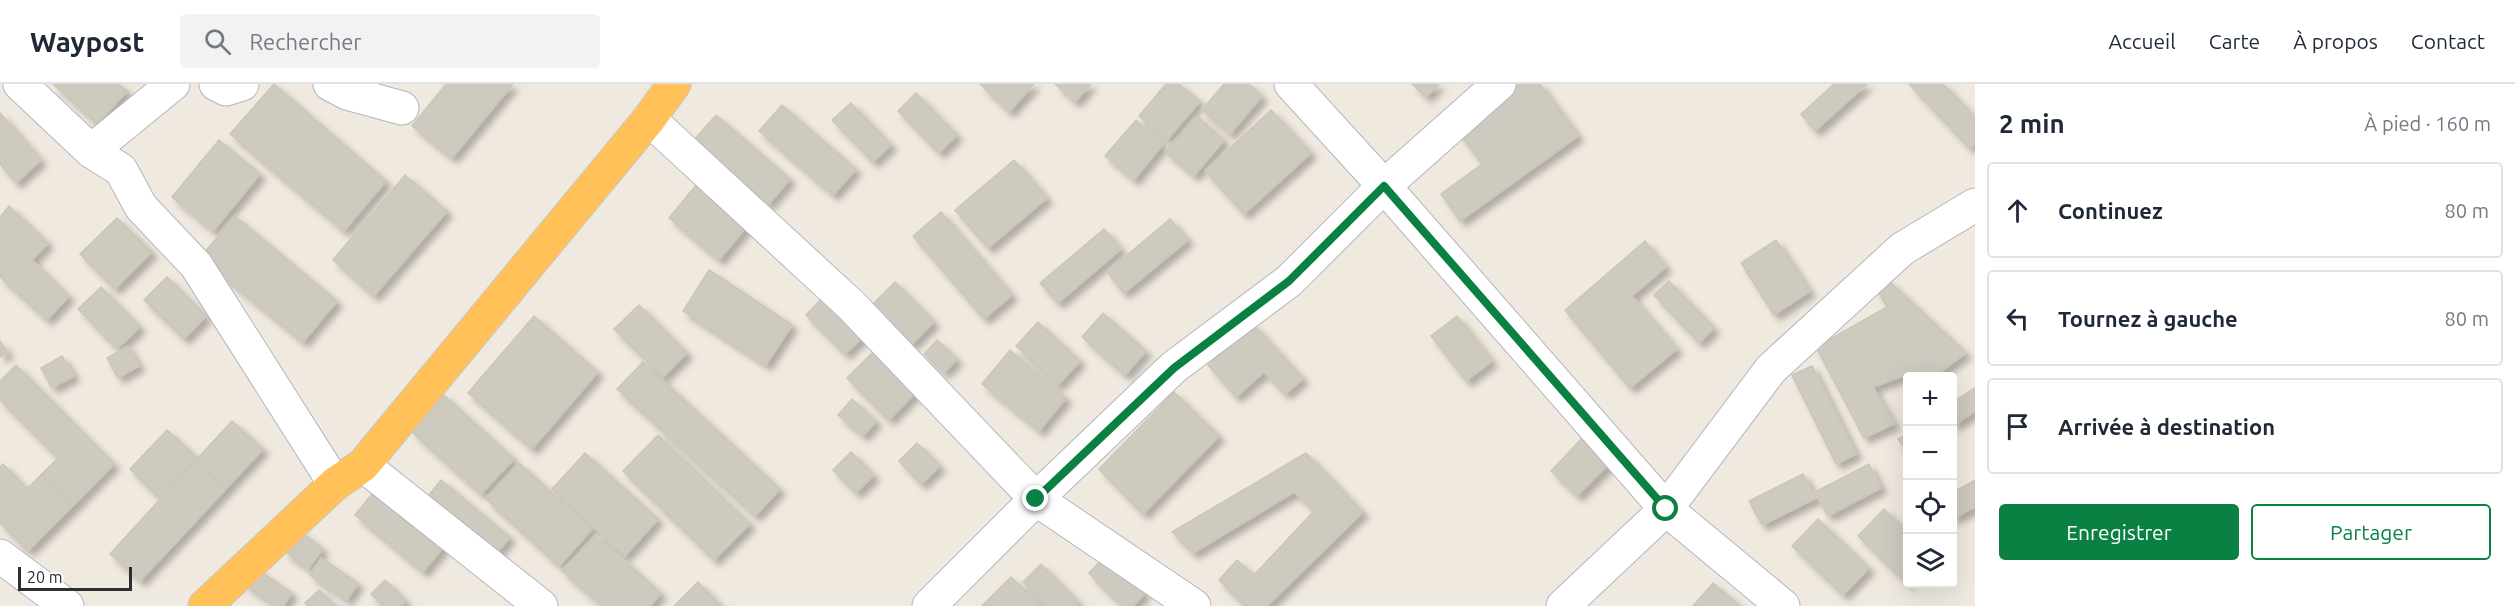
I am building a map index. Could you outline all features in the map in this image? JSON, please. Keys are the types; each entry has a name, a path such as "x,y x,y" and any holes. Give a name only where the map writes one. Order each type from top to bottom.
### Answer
{"highway":[{"path":"205,606 335,484 363,465 649,119 674,84"}],"street":[{"path":"20,84 91,151 121,170 141,207 196,265 335,484"},
{"path":"91,151 173,84"},
{"path":"216,84 226,89 242,84"},
{"path":"330,84 347,93 402,108"},
{"path":"1291,84 1384,186 1666,509 1783,606"},
{"path":"929,606 1036,499 1174,368 1289,281 1384,186 1499,84"},
{"path":"649,119 851,305 1036,499 1194,606"},
{"path":"1563,606 1666,509 1771,369 1902,249 1975,205"},
{"path":"363,465 541,606"},
{"path":"0,556 67,606"}],"building":[{"path":"53,84 119,84 127,91 97,124"},
{"path":"274,84 386,181 344,231 230,134"},
{"path":"446,84 513,84 452,158 412,126"},
{"path":"980,84 1034,84 1009,112"},
{"path":"1055,84 1091,84 1075,102"},
{"path":"1166,84 1179,84 1200,101 1167,140 1139,116"},
{"path":"1224,84 1249,84 1262,96 1230,134 1202,110"},
{"path":"1412,84 1439,84 1426,97"},
{"path":"1517,84 1540,84 1578,136 1460,221 1441,194 1482,164 1456,129"},
{"path":"1834,84 1867,84 1815,131 1801,114"},
{"path":"1909,84 1943,84 1975,117 1975,144 1970,149"},
{"path":"916,93 957,135 939,153 898,111"},
{"path":"851,103 891,145 873,162 832,120"},
{"path":"782,105 856,169 833,195 759,131"},
{"path":"1271,110 1311,153 1244,214 1205,171"},
{"path":"0,113 41,160 16,183 0,164"},
{"path":"716,115 790,179 768,205 693,141"},
{"path":"1197,116 1224,140 1194,176 1165,152"},
{"path":"1136,120 1163,144 1134,180 1105,156"},
{"path":"219,140 260,174 213,231 172,197"},
{"path":"1014,160 1047,198 988,248 955,210"},
{"path":"405,175 447,211 374,296 333,260"},
{"path":"697,184 747,226 719,260 669,218"},
{"path":"9,206 48,243 32,260 69,296 47,320 0,277 0,217"},
{"path":"941,212 1012,295 984,319 913,236"},
{"path":"235,216 337,301 303,342 200,258"},
{"path":"117,218 152,252 115,289 80,254"},
{"path":"1170,219 1188,240 1124,293 1107,272"},
{"path":"1104,229 1121,249 1058,303 1040,283"},
{"path":"1776,240 1810,291 1774,315 1741,263"},
{"path":"1645,241 1666,267 1632,296 1677,349 1630,388 1565,310"},
{"path":"709,270 792,325 766,365 683,311"},
{"path":"167,277 206,316 184,339 144,300"},
{"path":"1669,281 1714,328 1699,343 1654,295"},
{"path":"1889,281 1966,353 1940,372 1903,372 1903,376 1873,387 1894,424 1864,438 1816,347 1887,307 1876,288"},
{"path":"895,282 934,322 911,345 872,305"},
{"path":"101,287 140,327 117,349 78,309"},
{"path":"828,292 869,331 845,354 806,315"},
{"path":"639,305 687,353 663,377 614,329"},
{"path":"1103,313 1146,351 1125,375 1082,337"},
{"path":"534,316 598,372 532,449 468,393"},
{"path":"1457,316 1492,361 1466,381 1431,336"},
{"path":"1038,322 1080,361 1058,385 1016,346"},
{"path":"1253,324 1303,379 1285,394 1264,372 1236,397 1208,365"},
{"path":"937,340 957,359 944,373 924,354"},
{"path":"0,341 8,353 0,357"},
{"path":"128,346 139,366 118,378 107,358"},
{"path":"1010,350 1066,398 1039,431 982,384"},
{"path":"874,351 916,392 889,420 847,378"},
{"path":"62,356 74,376 52,388 41,368"},
{"path":"643,362 780,489 755,516 617,389"},
{"path":"16,365 114,464 73,506 41,475 58,458 0,400 0,381"},
{"path":"1812,366 1856,454 1836,464 1792,375"},
{"path":"1975,388 1975,411 1957,423 1957,400"},
{"path":"1174,392 1219,436 1143,514 1099,469"},
{"path":"444,395 514,459 481,494 412,432"},
{"path":"852,399 876,421 863,436 838,415"},
{"path":"232,421 263,449 226,489 196,460"},
{"path":"167,430 198,458 160,499 130,469"},
{"path":"658,435 750,524 714,560 623,471"},
{"path":"1903,436 1903,446 1898,439"},
{"path":"1583,437 1610,463 1577,496 1551,471"},
{"path":"917,443 940,466 921,484 899,461"},
{"path":"851,452 874,475 856,493 833,470"},
{"path":"585,453 658,519 625,556 552,489"},
{"path":"1306,453 1363,512 1267,606 1245,606 1219,580 1237,560 1254,575 1314,511 1294,492 1193,553 1172,532"},
{"path":"196,460 226,489 140,581 110,554"},
{"path":"519,463 592,529 559,566 486,499"},
{"path":"3,464 27,489 41,475 73,506 28,551 0,523 0,467"},
{"path":"1869,464 1881,488 1828,516 1815,492"},
{"path":"1803,474 1816,498 1762,525 1749,501"},
{"path":"441,480 510,537 489,562 420,506"},
{"path":"1975,480 1975,507 1957,516 1957,490"},
{"path":"375,490 444,546 423,572 355,515"},
{"path":"1884,509 1903,528 1903,579 1858,536"},
{"path":"1818,519 1869,568 1843,595 1792,546"},
{"path":"300,531 323,549 308,569 285,552"},
{"path":"596,535 661,593 650,606 602,606 562,571"},
{"path":"1107,554 1145,593 1133,606 1122,606 1089,573"},
{"path":"321,558 358,583 347,600 310,575"},
{"path":"1041,564 1079,603 1076,606 1046,606 1023,582"},
{"path":"256,568 292,593 283,606 276,606 244,584"},
{"path":"1011,577 1042,606 982,606"},
{"path":"385,580 406,601 401,606 383,606 371,594"},
{"path":"698,582 721,606 674,606"},
{"path":"1713,583 1738,604 1736,606 1693,606"},
{"path":"319,590 336,606 308,606 305,603"}],"route":[{"path":"1036,499 1174,368 1289,281 1384,186 1666,509"}]}
